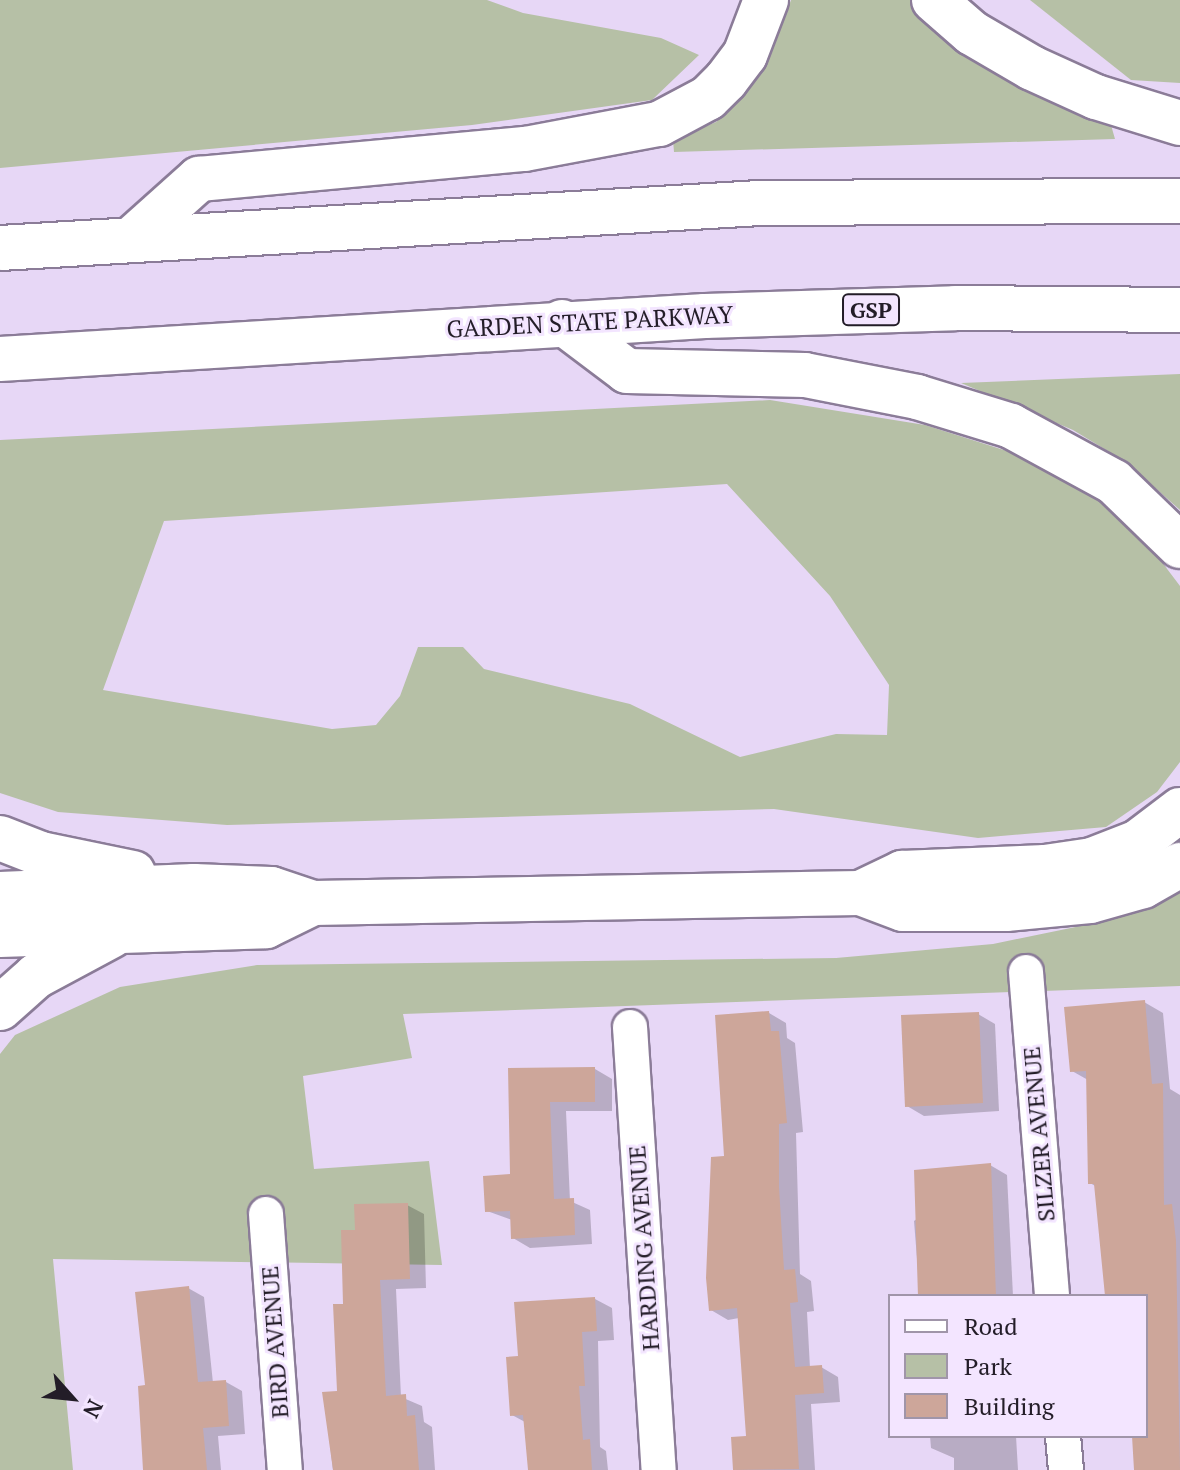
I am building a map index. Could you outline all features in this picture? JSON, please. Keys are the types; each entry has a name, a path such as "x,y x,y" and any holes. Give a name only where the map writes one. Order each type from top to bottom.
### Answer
{"highway":[{"path":"133,238 199,179 525,149 659,124 708,98 726,80 745,55 766,0"},
{"path":"934,0 972,33 1032,68 1120,106 1180,123"},
{"path":"0,248 760,203 1180,201"},
{"name":"GARDEN STATE PARKWAY","path":"0,359 562,322 830,311 1180,310"},
{"path":"562,322 627,371 805,375 906,394 1011,426 1114,482 1180,546"},
{"path":"860,893 902,873 1045,867 1092,860 1138,842 1180,810"},
{"path":"0,838 41,854 194,886"},
{"path":"0,894 194,886 271,889 313,903 860,893 903,909 1038,908 1117,894 1180,865"},
{"path":"0,935 266,926 313,903"},
{"path":"0,1008 36,976 125,930"}],"street":[{"name":"SILZER AVENUE","path":"1026,972 1052,1294"},
{"name":"HARDING AVENUE","path":"630,1027 659,1470"},
{"name":"BIRD AVENUE","path":"266,1214 285,1470"},
{"path":"1063,1438 1066,1470"}],"green space":[{"path":"0,0 487,0 523,13 661,38 699,55 652,100 472,125 0,168"},
{"path":"791,0 912,0 940,27 1024,81 1111,125 1115,139 674,152 673,140 716,122 741,98 769,59"},
{"path":"1030,0 1180,0 1180,83 1131,80"},
{"path":"1180,374 1180,510 1126,462 1073,430 961,383"},
{"path":"770,400 925,425 1007,451 1097,498 1140,533 1180,586 1180,762 1157,792 1106,827 978,838 774,809 227,825 58,812 0,793 0,440","holes":["727,484 830,596 889,685 887,735 836,734 740,757 630,704 484,669 463,647 418,647 400,696 376,725 332,729 103,690 164,521"]},
{"path":"1180,888 1180,986 403,1014 412,1058 303,1076 314,1169 429,1161 442,1265 53,1259 73,1470 0,1470 0,1054 15,1035 120,987 257,965 836,958 993,944 1095,923 1155,904"}],"building":[{"path":"1145,1000 1152,1084 1163,1083 1164,1205 1172,1204 1176,1241 1180,1470 1134,1470 1132,1438 1148,1438 1148,1294 1105,1294 1094,1184 1088,1184 1086,1071 1070,1072 1064,1007"},
{"path":"769,1011 771,1031 779,1031 787,1123 779,1124 779,1187 784,1270 795,1269 798,1302 790,1303 795,1367 822,1365 824,1393 795,1395 799,1469 733,1470 731,1437 746,1436 737,1308 709,1311 706,1278 711,1157 724,1156 715,1015"},
{"path":"979,1012 983,1103 905,1107 901,1015"},
{"path":"595,1067 595,1102 550,1102 554,1199 574,1198 575,1235 511,1239 510,1211 485,1212 483,1176 510,1174 508,1068"},
{"path":"991,1163 996,1294 918,1294 914,1170"},
{"path":"408,1203 410,1279 380,1280 386,1396 406,1394 407,1416 415,1415 419,1470 333,1470 322,1392 337,1391 333,1304 343,1304 341,1230 355,1230 354,1204"},
{"path":"189,1286 198,1382 226,1380 229,1426 203,1428 207,1470 143,1470 138,1386 145,1385 135,1292"},
{"path":"595,1297 597,1331 582,1332 585,1386 579,1386 583,1440 590,1439 592,1470 528,1470 523,1415 510,1416 506,1357 518,1356 514,1302"}]}
